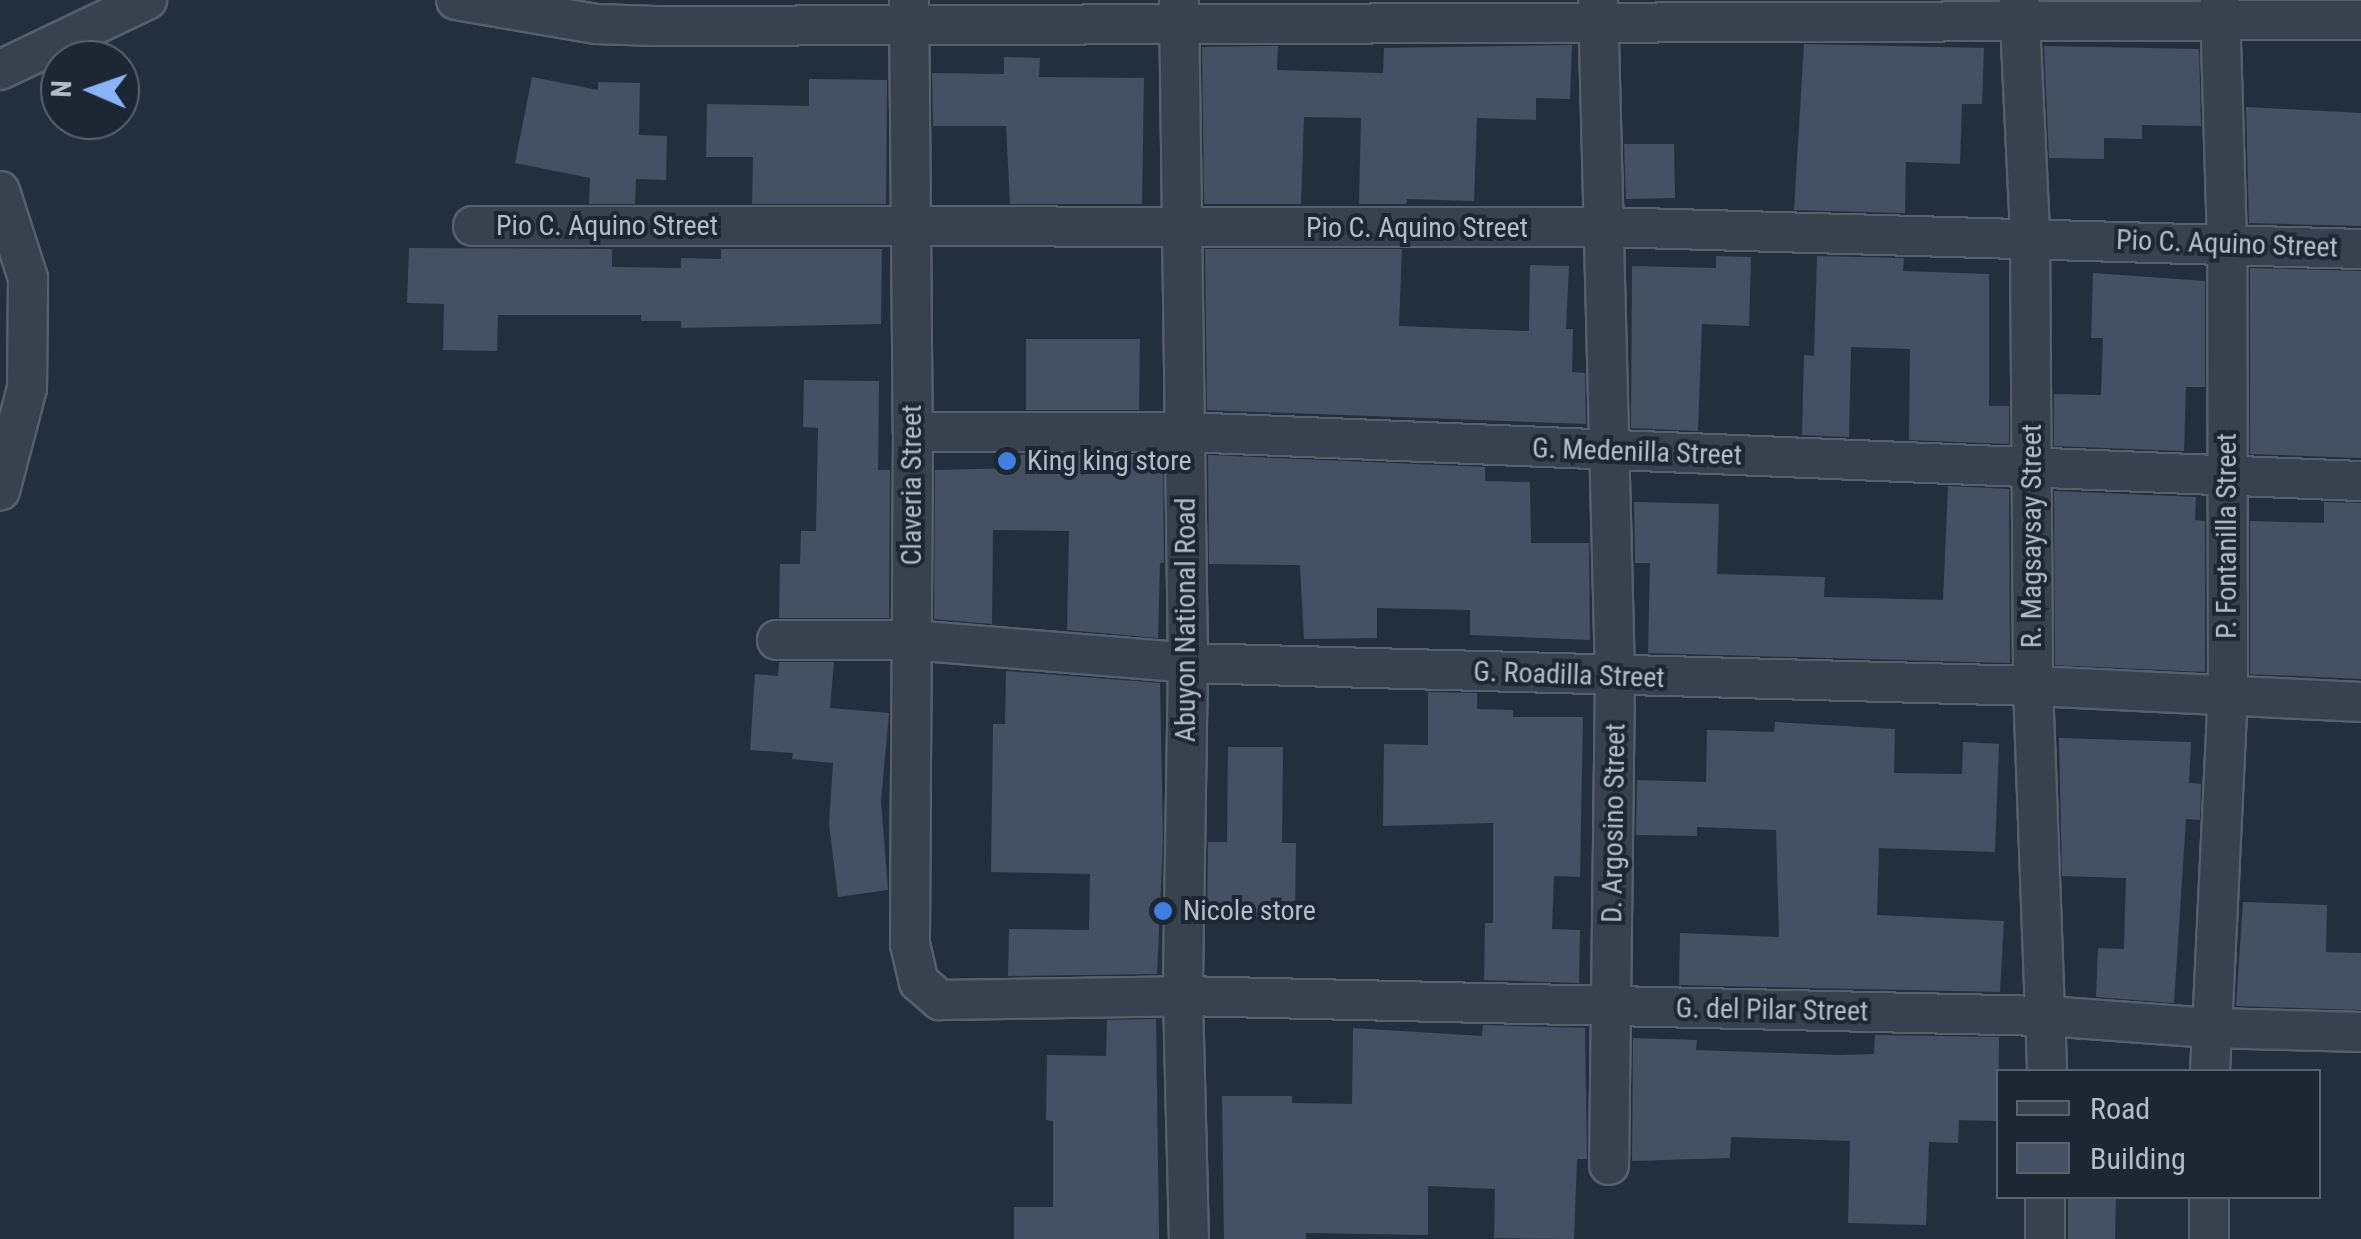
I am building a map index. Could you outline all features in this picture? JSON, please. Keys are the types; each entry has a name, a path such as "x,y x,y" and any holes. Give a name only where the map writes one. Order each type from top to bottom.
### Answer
{"street":[{"path":"0,70 147,0"},
{"path":"456,0 596,24 909,13 2019,10 2220,10 2361,20"},
{"name":"R. Magsaysay Street","path":"2019,10 2030,237 2032,686 2047,1069"},
{"name":"P. Fontanilla Street","path":"2210,1069 2228,696 2226,243 2220,10"},
{"name":"D. Argosino Street","path":"1598,11 1616,677 1609,1165"},
{"name":"Claveria Street","path":"909,13 913,432 910,944"},
{"name":"Abuyon National Road","path":"1180,13 1188,663 1183,996 1190,1239"},
{"path":"0,191 28,278 27,388 0,490"},
{"name":"Pio C. Aquino Street","path":"474,226 1606,227 2361,249"},
{"name":"G. Medenilla Street","path":"913,432 1185,432 2361,480"},
{"name":"G. Roadilla Street","path":"778,640 911,640 1188,663 2032,686 2361,702"},
{"name":"G. del Pilar Street","path":"910,944 919,982 940,1000 1183,996 2047,1016 2211,1028 2361,1032"},
{"path":"2045,1199 2045,1239"},
{"path":"2209,1199 2209,1239"}],"building":[{"path":"1804,44 1984,48 1982,104 1962,104 1960,164 1906,162 1905,213 1794,210"},
{"path":"1572,45 1570,99 1536,98 1536,120 1477,118 1474,201 1407,199 1406,204 1359,204 1361,118 1304,117 1301,204 1204,204 1202,47 1278,46 1277,70 1383,73 1384,48"},
{"path":"2044,46 2199,49 2201,126 2142,125 2142,139 2104,138 2104,159 2049,158"},
{"path":"1004,57 1040,58 1039,77 1144,78 1142,204 1010,204 1006,126 933,126 932,73 1004,74"},
{"path":"532,77 598,90 598,82 640,83 639,135 667,136 666,180 636,179 635,204 589,204 590,178 515,163"},
{"path":"809,79 887,80 886,204 752,204 753,157 706,157 707,104 809,106"},
{"path":"2246,107 2361,113 2361,226 2249,223"},
{"path":"1624,144 1674,144 1675,198 1626,199"},
{"path":"409,248 612,249 612,267 681,268 681,258 721,259 721,249 882,249 881,324 681,328 681,321 641,321 641,315 498,315 497,351 443,350 444,304 407,303"},
{"path":"1205,249 1402,249 1399,326 1529,331 1530,265 1569,266 1566,329 1573,329 1572,372 1585,373 1586,424 1207,410"},
{"path":"1716,256 1751,257 1749,326 1702,324 1698,431 1631,428 1632,266 1716,268"},
{"path":"1817,256 1904,258 1903,271 1989,274 1989,406 2009,406 2009,444 1909,440 1910,349 1851,347 1849,437 1802,435 1804,355 1814,356"},
{"path":"2250,268 2361,271 2361,458 2250,454"},
{"path":"2093,273 2205,281 2205,387 2186,387 2184,451 2054,446 2054,394 2101,395 2103,338 2091,338"},
{"path":"1026,339 1140,339 1139,410 1026,410"},
{"path":"804,380 879,381 878,470 890,470 889,618 779,618 780,564 800,564 801,531 816,531 818,428 803,427"},
{"path":"1139,454 1139,461 1163,461 1164,563 1160,563 1158,638 1067,630 1069,531 993,530 992,624 934,619 935,470 1018,468 1018,456"},
{"path":"1208,455 1485,467 1485,481 1530,482 1531,543 1589,543 1590,640 1470,635 1470,610 1377,608 1377,638 1304,639 1300,565 1209,564"},
{"path":"1948,486 2009,489 2010,663 1648,653 1650,563 1635,563 1634,502 1719,504 1717,574 1825,577 1824,597 1943,600"},
{"path":"2054,491 2196,497 2195,520 2205,521 2205,672 2055,665"},
{"path":"2324,502 2361,503 2361,679 2250,674 2250,521 2324,523"},
{"path":"779,662 834,662 830,708 889,713 881,801 888,890 838,897 829,824 833,763 792,759 793,753 750,750 755,674 778,676"},
{"path":"1006,671 1160,683 1163,841 1157,974 1008,976 1009,929 1089,930 1090,874 991,872 993,724 1005,724"},
{"path":"1428,692 1477,693 1477,709 1513,710 1513,717 1583,717 1580,877 1554,876 1552,929 1580,930 1579,983 1484,980 1485,923 1493,923 1493,823 1383,826 1384,744 1428,745"},
{"path":"1775,722 1895,729 1894,773 1962,774 1963,742 1999,744 1995,852 1879,848 1877,915 2004,921 2000,992 1679,985 1680,933 1779,937 1776,830 1697,827 1697,836 1636,835 1637,780 1706,782 1707,730 1774,732"},
{"path":"2059,738 2191,742 2189,783 2201,784 2200,820 2186,819 2174,1003 2096,997 2098,948 2124,949 2126,878 2062,876"},
{"path":"1228,747 1283,747 1282,843 1296,843 1295,918 1207,918 1208,842 1227,842"},
{"path":"2243,902 2327,905 2326,952 2361,953 2361,1010 2236,1006"},
{"path":"1156,1019 1159,1239 1014,1239 1014,1207 1053,1207 1053,1121 1046,1120 1047,1055 1106,1056 1107,1020"},
{"path":"1483,1025 1585,1028 1587,1159 1577,1159 1574,1239 1494,1238 1495,1189 1428,1186 1428,1235 1306,1233 1306,1239 1224,1239 1222,1096 1292,1096 1292,1103 1352,1104 1353,1028 1482,1036"},
{"path":"1875,1035 1999,1037 1996,1121 1959,1120 1958,1143 1929,1142 1926,1225 1848,1223 1850,1141 1731,1137 1730,1158 1632,1161 1633,1038 1697,1040 1696,1050 1874,1054"},
{"path":"2068,1199 2116,1199 2115,1239 2068,1239"}],"place":[{"name":"King king store","path":"1007,461"},
{"name":"Nicole store","path":"1163,911"}]}
